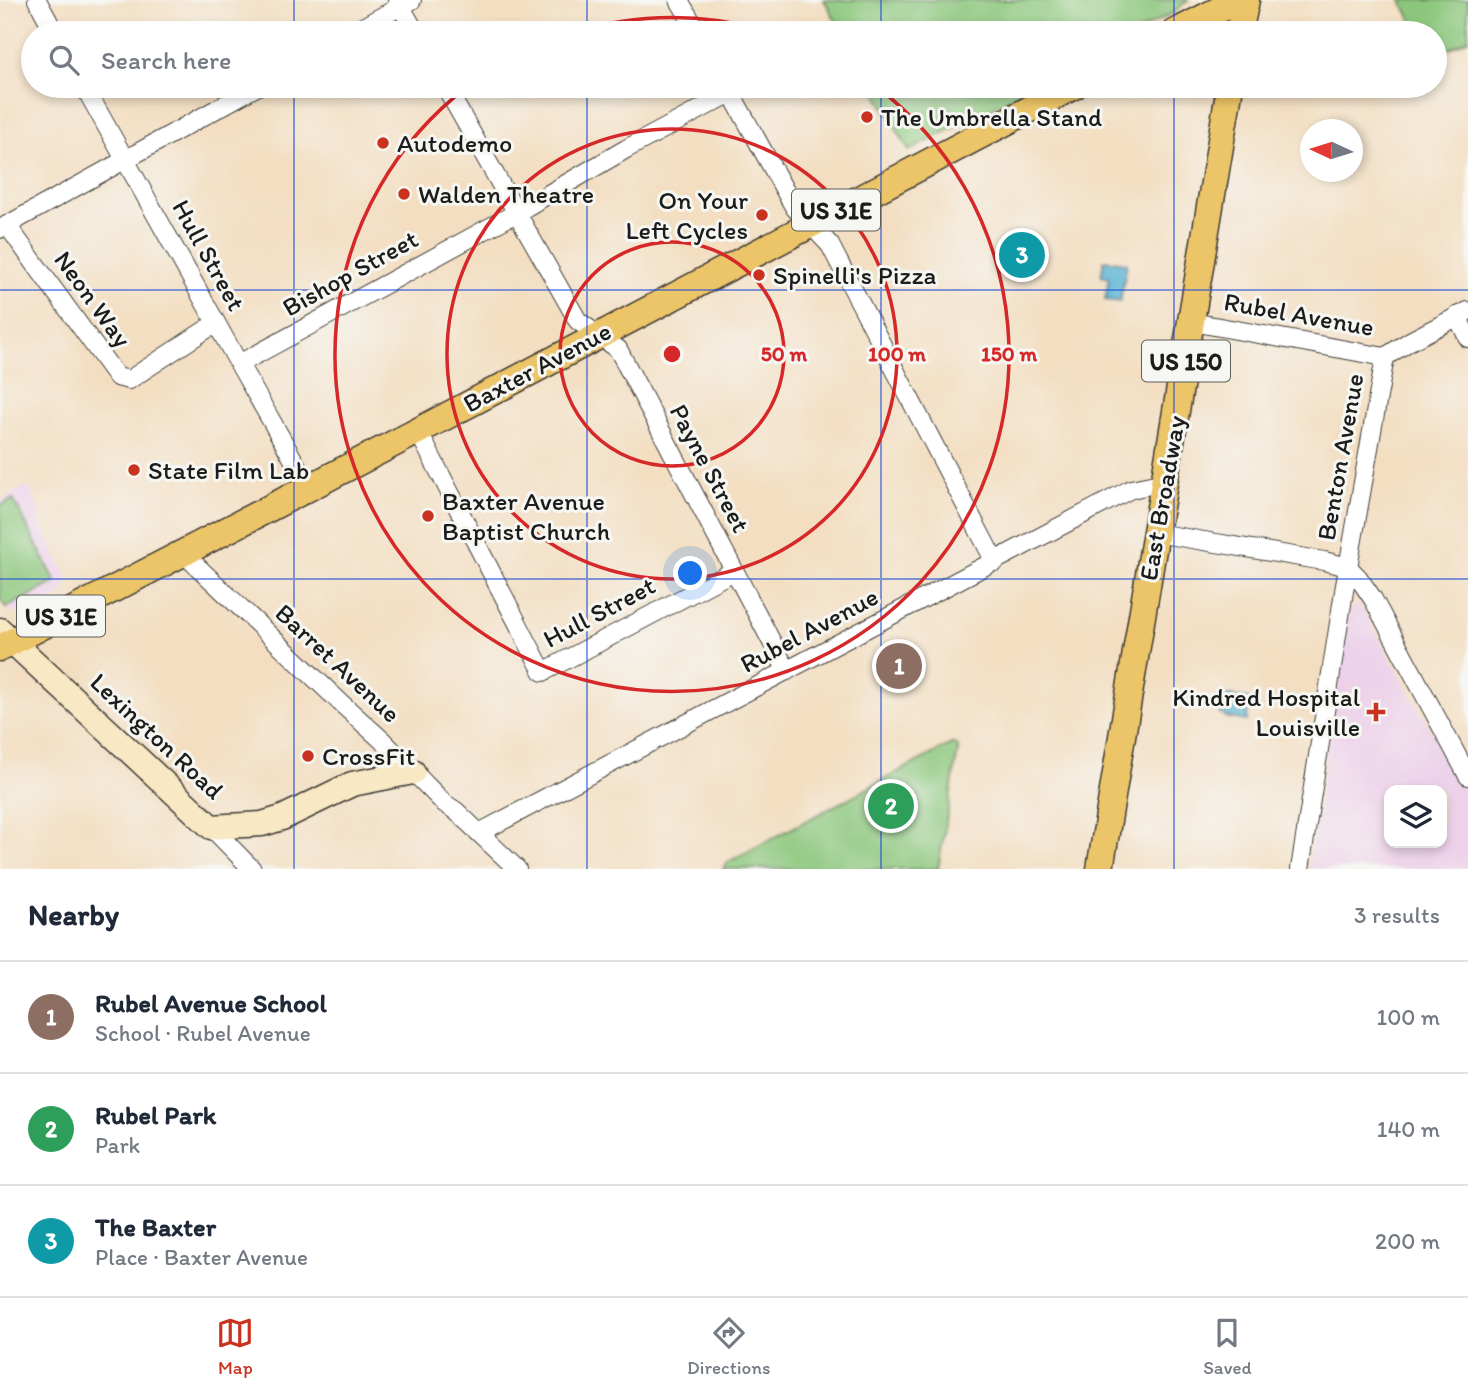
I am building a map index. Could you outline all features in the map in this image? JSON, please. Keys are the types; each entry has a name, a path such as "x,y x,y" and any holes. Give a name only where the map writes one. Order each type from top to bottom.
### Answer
{"main road":[{"path":"1197,21 1238,0"},
{"path":"1241,21 1246,0"},
{"name":"Baxter Avenue","path":"4,640 183,553 1051,98"},
{"name":"East Broadway","path":"1100,869 1228,98"},
{"name":"Lexington Road","path":"4,640 211,827 262,824 282,818 352,784 413,772"}],"street":[{"path":"37,0 48,21"},
{"path":"679,0 691,21"},
{"path":"372,21 403,2 411,21"},
{"name":"Hull Street","path":"91,98 309,486"},
{"path":"4,227 236,98"},
{"name":"Payne Street","path":"452,98 578,321 618,349 787,671"},
{"name":"Bishop Street","path":"239,364 516,213 716,98"},
{"path":"739,98 794,207 830,245 995,562"},
{"name":"Neon Way","path":"4,227 117,377 129,380 216,323"},
{"path":"1462,314 1468,338"},
{"name":"Rubel Avenue","path":"1192,322 1385,356 1462,314"},
{"name":"Benton Avenue","path":"1300,869 1385,356"},
{"name":"Hull Street","path":"418,431 543,671 734,571"},
{"name":"Rubel Avenue","path":"479,833 1131,489 1165,482"},
{"path":"1156,533 1348,567 1373,599 1461,750 1468,776"},
{"name":"Barret Avenue","path":"183,553 383,741 443,803 456,811 517,869"},
{"path":"211,827 252,869"}],"shaded area":[{"path":"23,487 29,487 40,512 39,520 68,578 63,594 22,616 6,608 0,598 0,501"},
{"name":"Kindred Hospital Louisville","path":"1360,604 1458,778 1468,774 1468,869 1308,869 1349,610"}],"green space":[{"path":"824,0 1188,0 1173,13 1158,21 836,21"},
{"path":"1401,0 1468,0 1468,39 1447,50 1447,21 1412,21"},
{"path":"879,98 1012,98 909,151"},
{"path":"13,499 56,582 6,608 0,598 0,506"},
{"path":"951,744 958,747 958,751 938,869 723,869 728,862"}],"water":[{"path":"1104,260 1127,263 1120,302 1105,300 1109,278 1101,276"},
{"path":"1223,697 1249,699 1247,721 1220,715"}],"place":[{"name":"The Umbrella Stand","path":"867,117"},
{"name":"Autodemo","path":"383,143"},
{"name":"Walden Theatre","path":"404,194"},
{"name":"On Your Left Cycles","path":"762,215"},
{"name":"The Baxter","path":"1022,255"},
{"name":"Spinelli's Pizza","path":"759,275"},
{"name":"State Film Lab","path":"134,470"},
{"name":"Baxter Avenue Baptist Church","path":"428,516"},
{"name":"Rubel Avenue School","path":"899,666"},
{"name":"Kindred Hospital Louisville","path":"1376,712"},
{"name":"CrossFit","path":"308,756"},
{"name":"Rubel Park","path":"891,806"}]}
